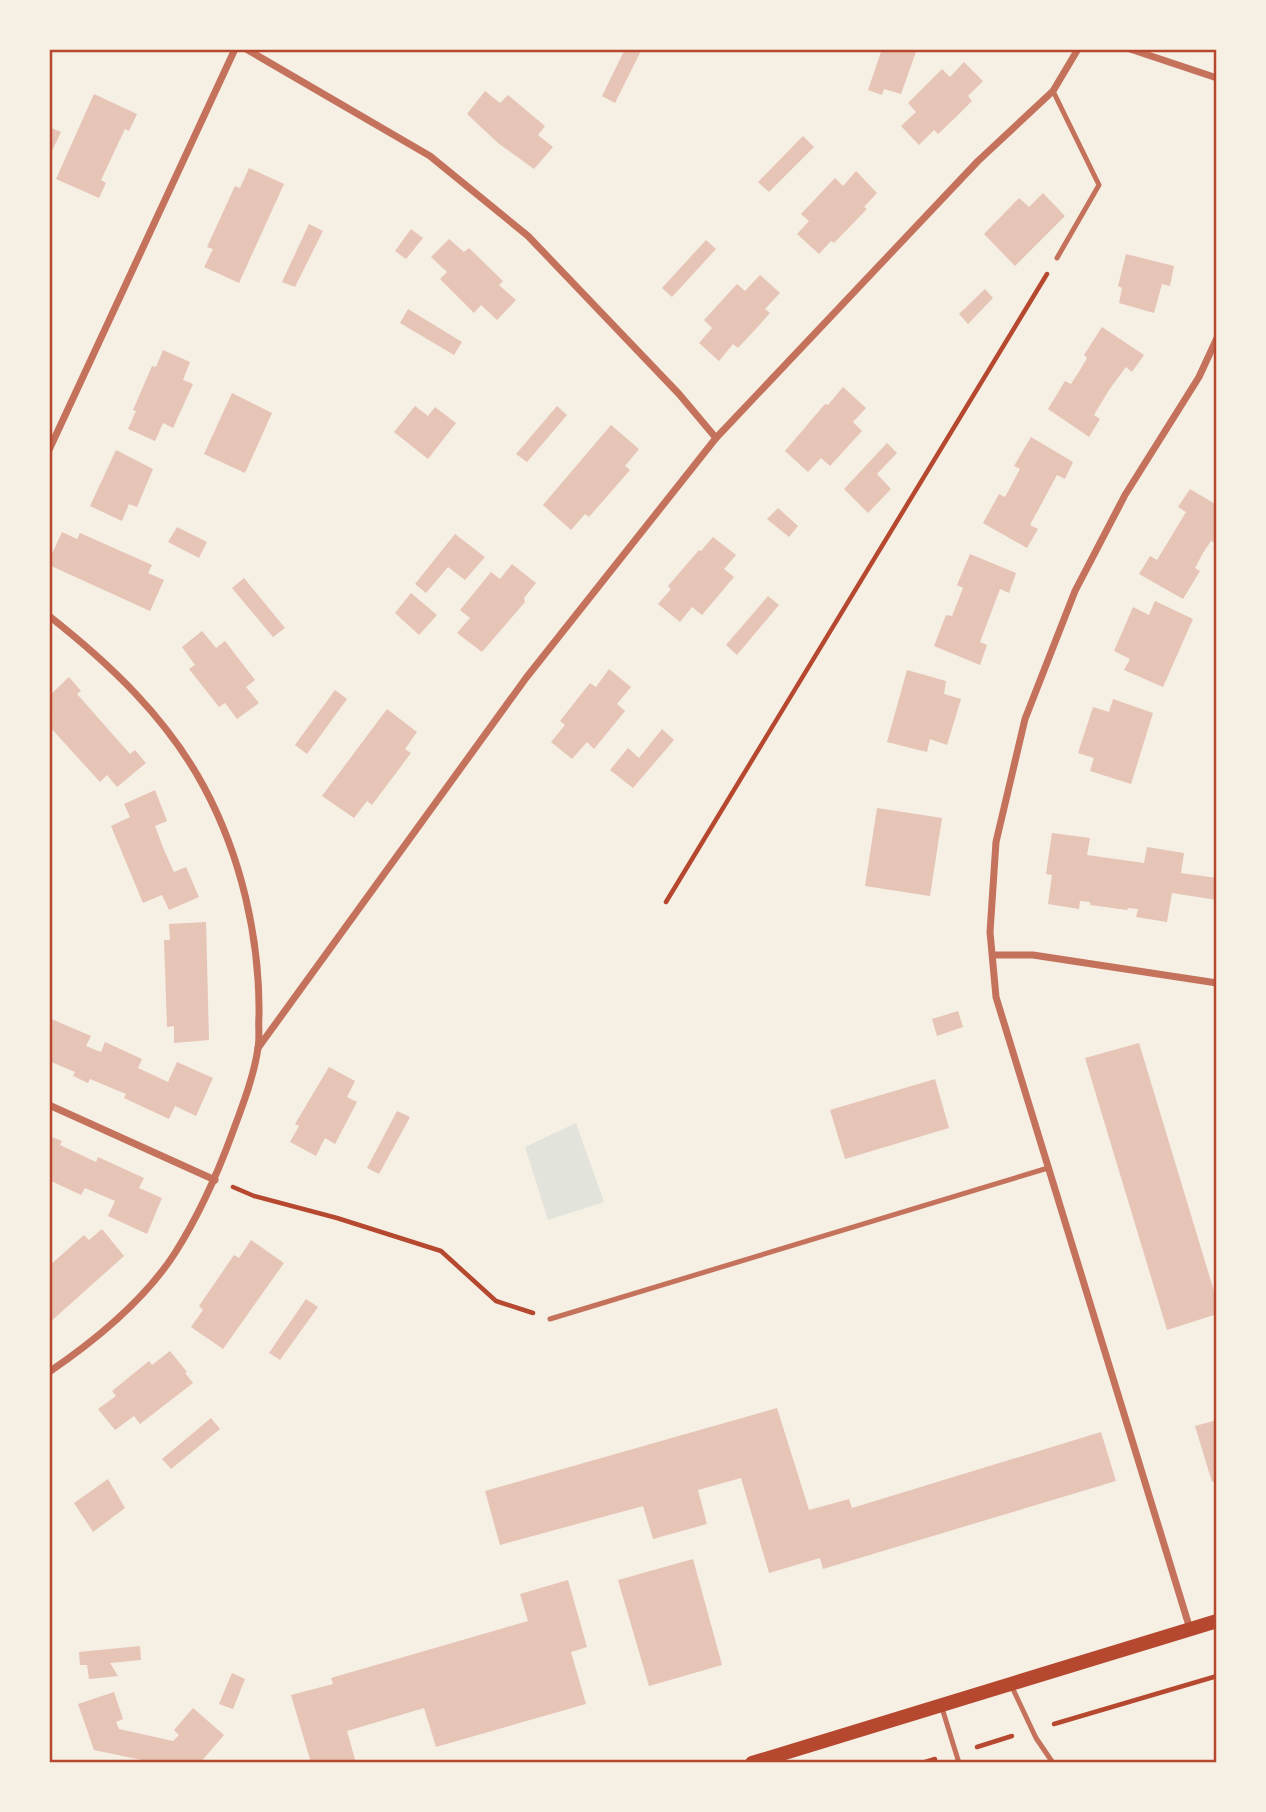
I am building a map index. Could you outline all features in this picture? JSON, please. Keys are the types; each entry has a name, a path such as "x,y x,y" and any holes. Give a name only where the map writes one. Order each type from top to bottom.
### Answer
{"main road":[{"path":"752,1763 1217,1620"}],"street":[{"path":"49,450 235,49"},
{"path":"246,49 430,156 528,236 679,394 716,439"},
{"path":"258,1048 526,678 716,439 978,161 1053,91 1078,49"},
{"path":"1130,49 1217,78"},
{"path":"1190,1629 996,997 990,932 996,842 1025,719 1075,591 1125,495 1199,377 1217,338"},
{"path":"49,616 88,647 138,695 174,740 204,786 225,830 242,882 259,982 258,1048 215,1180 174,1254 135,1301 81,1350 49,1372"},
{"path":"993,955 1033,955 1217,983"},
{"path":"49,1105 215,1180"}],"lane":[{"path":"1053,91 1099,185 1057,258"},
{"path":"550,1319 1048,1168"},
{"path":"1011,1684 1032,1730 1053,1763"},
{"path":"941,1705 959,1763"}],"path":[{"path":"666,902 1057,258"},
{"path":"215,1180 254,1196 337,1218 441,1251 496,1301 550,1319"},
{"path":"922,1763 1217,1676"}],"shaded area":[{"path":"576,1123 604,1202 548,1220 525,1147"}],"building":[{"path":"625,49 642,49 615,103 602,96"},
{"path":"882,49 917,49 901,94 884,89 882,95 868,90"},
{"path":"964,62 983,81 968,96 972,101 956,117 938,134 934,130 919,145 901,126 916,112 908,103 942,69 950,77"},
{"path":"485,91 500,103 508,95 545,126 538,135 553,147 534,169 498,143 467,114"},
{"path":"94,94 137,114 129,131 125,129 101,180 106,183 99,198 56,179"},
{"path":"49,127 61,132 49,157"},
{"path":"803,136 814,147 769,192 758,182"},
{"path":"249,168 284,184 239,283 204,267 213,249 207,247 235,186 240,188"},
{"path":"856,171 877,193 864,207 867,209 834,243 831,241 819,254 797,234 809,221 801,214 835,178 843,186"},
{"path":"1043,193 1065,216 1015,266 984,234 1019,198 1029,207"},
{"path":"309,224 323,231 295,287 282,282"},
{"path":"411,229 423,238 406,259 395,251"},
{"path":"449,239 464,252 469,248 503,281 499,285 516,300 497,320 481,305 474,313 440,279 447,272 431,257"},
{"path":"706,240 716,249 672,297 662,288"},
{"path":"1126,254 1174,266 1170,286 1162,284 1154,313 1119,303 1122,288 1118,286"},
{"path":"760,275 780,293 765,309 770,313 753,332 738,348 733,344 719,361 699,343 712,328 704,320 737,284 745,291"},
{"path":"985,289 993,298 968,324 959,314"},
{"path":"408,309 462,342 454,355 400,323"},
{"path":"1102,327 1144,355 1132,372 1126,367 1109,390 1094,415 1100,419 1089,437 1048,409 1065,381 1071,384 1087,358 1084,355"},
{"path":"163,350 190,362 183,380 193,384 173,428 163,423 155,441 128,429 152,366 156,367"},
{"path":"843,387 866,408 853,422 862,431 830,466 821,458 808,472 785,451"},
{"path":"232,393 272,413 245,473 204,454"},
{"path":"415,406 428,416 435,407 456,423 428,459 394,432"},
{"path":"557,406 567,415 527,462 516,454"},
{"path":"611,425 639,449 625,466 630,470 589,517 585,514 571,530 543,505"},
{"path":"1031,437 1073,462 1065,479 1057,475 1030,525 1038,529 1027,548 983,523 999,494 1005,497 1020,469 1014,466"},
{"path":"887,443 897,453 877,474 891,489 868,513 844,489"},
{"path":"116,450 153,469 137,507 129,504 122,521 90,506"},
{"path":"1190,489 1217,505 1217,541 1211,541 1203,553 1195,568 1200,571 1183,599 1139,574 1150,556 1157,560 1186,512 1178,507"},
{"path":"778,508 798,526 789,537 767,519"},
{"path":"177,527 207,542 199,558 168,542"},
{"path":"62,532 77,539 80,533 152,565 148,573 164,580 150,611 49,565"},
{"path":"455,534 485,557 465,580 448,567 426,593 415,584"},
{"path":"713,537 736,555 724,569 734,577 702,615 692,607 680,622 658,604 671,589 668,586"},
{"path":"970,554 1016,573 1009,593 1000,589 980,642 987,645 980,665 934,646 946,615 952,616 963,588 957,585"},
{"path":"512,564 536,583 524,598 525,602 482,652 457,633 470,618 460,610 491,572 500,579"},
{"path":"244,578 285,628 273,637 232,588"},
{"path":"411,593 437,615 419,635 395,613"},
{"path":"768,596 779,605 737,655 726,645"},
{"path":"1155,601 1193,619 1163,687 1124,670 1130,659 1114,651 1133,607 1149,615"},
{"path":"202,631 216,648 225,641 255,680 246,687 259,703 237,719 225,703 219,707 189,669 195,665 182,647"},
{"path":"609,669 631,687 617,704 625,711 594,749 587,742 572,759 551,742 565,725 560,721 590,683 596,687"},
{"path":"907,670 946,681 944,694 961,699 947,745 930,739 927,752 887,742"},
{"path":"69,677 81,691 77,694 130,754 135,750 146,763 117,787 107,775 100,782 49,726 49,720 53,717 49,711 49,696"},
{"path":"335,690 347,699 307,754 295,745"},
{"path":"1113,699 1153,713 1131,784 1090,771 1094,758 1078,753 1093,707 1109,712"},
{"path":"387,709 417,732 405,749 411,753 372,805 367,801 354,818 322,796"},
{"path":"662,729 674,740 633,788 610,770 628,748 639,758"},
{"path":"155,790 167,821 155,826 164,850 174,872 186,867 199,897 169,910 162,895 143,903 111,826 130,817 124,804"},
{"path":"877,808 942,818 930,896 865,886"},
{"path":"1052,833 1090,838 1087,855 1144,863 1147,847 1184,853 1181,873 1217,878 1217,900 1172,893 1167,922 1136,917 1138,909 1090,905 1090,902 1080,901 1079,909 1048,904 1052,875 1046,874"},
{"path":"206,922 209,1040 174,1043 174,1026 167,1027 164,940 170,940 169,924"},
{"path":"958,1011 963,1027 937,1036 932,1019"},
{"path":"49,1018 91,1036 86,1046 101,1052 105,1042 142,1059 138,1068 168,1082 177,1062 213,1078 196,1116 175,1106 169,1119 124,1098 126,1094 90,1079 88,1083 73,1076 75,1072 49,1061"},
{"path":"1139,1043 1217,1301 1217,1314 1167,1330 1085,1058"},
{"path":"329,1067 355,1081 347,1097 357,1102 335,1144 325,1138 316,1156 290,1142 299,1126 295,1124"},
{"path":"935,1079 949,1128 845,1159 830,1110"},
{"path":"397,1111 410,1117 379,1174 367,1168"},
{"path":"49,1136 62,1141 60,1145 96,1162 98,1157 144,1178 139,1188 162,1198 147,1234 108,1216 115,1201 85,1188 81,1195 49,1180"},
{"path":"102,1229 124,1256 49,1323 49,1266 84,1235 89,1240"},
{"path":"251,1240 284,1263 223,1349 191,1327 203,1310 199,1306 234,1255 239,1258"},
{"path":"306,1299 318,1307 280,1360 269,1353"},
{"path":"170,1351 193,1383 140,1424 134,1416 115,1430 98,1409 116,1396 112,1391 149,1361 152,1365"},
{"path":"777,1408 809,1510 849,1499 852,1508 1101,1432 1116,1481 823,1569 820,1558 769,1573 741,1478 698,1490 707,1524 653,1539 643,1506 500,1545 485,1491"},
{"path":"211,1418 220,1429 171,1469 162,1459"},
{"path":"1217,1420 1217,1480 1212,1482 1195,1426"},
{"path":"108,1479 125,1508 93,1532 74,1503"},
{"path":"693,1559 722,1665 649,1686 618,1580"},
{"path":"568,1580 587,1647 571,1652 586,1704 436,1747 424,1708 347,1731 356,1763 311,1763 291,1695 333,1684 331,1678 528,1621 520,1594"},
{"path":"140,1646 141,1660 110,1663 118,1676 89,1679 87,1665 80,1665 79,1652"},
{"path":"232,1673 245,1679 233,1709 219,1704"},
{"path":"114,1692 123,1719 116,1722 119,1729 173,1741 179,1735 174,1730 193,1708 224,1735 200,1763 156,1763 94,1750 78,1704"}]}
